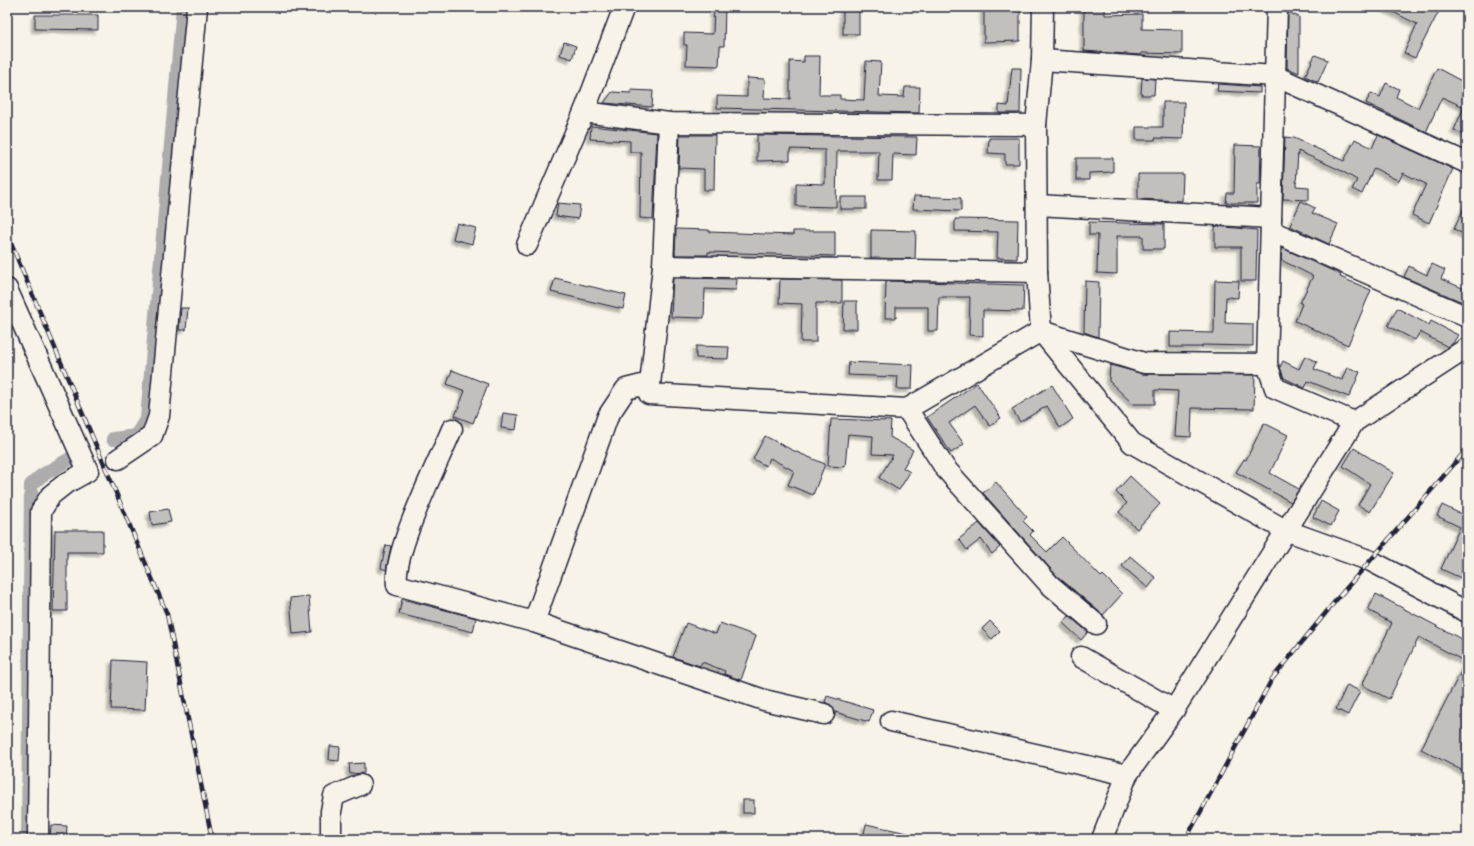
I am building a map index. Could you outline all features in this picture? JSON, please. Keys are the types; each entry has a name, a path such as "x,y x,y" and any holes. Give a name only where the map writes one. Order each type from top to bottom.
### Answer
{"street":[{"path":"118,459 152,436 159,416 197,7"},
{"path":"527,245 584,112 624,7"},
{"path":"1043,7 1042,60 1036,124 1037,272 1041,331 1132,443 1285,530 1371,561 1467,612"},
{"path":"1277,7 1268,364 1275,388 1354,422"},
{"path":"1042,60 1275,76 1467,163"},
{"path":"584,112 669,123 1036,124"},
{"path":"669,123 662,266 649,394 907,409 1041,331 1144,363 1268,364"},
{"path":"1037,205 1271,224 1467,317"},
{"path":"662,266 1037,272"},
{"path":"7,289 88,471 65,484 51,495 41,512 38,839"},
{"path":"1102,839 1127,775 1174,710 1285,530 1354,422 1467,348"},
{"path":"534,622 608,416 626,389 650,383"},
{"path":"907,409 945,468 1049,584 1096,624"},
{"path":"452,429 405,540 396,577 397,585 534,622 764,700 824,714"},
{"path":"1081,657 1174,710"},
{"path":"891,721 1127,775"},
{"path":"331,839 331,811 334,796 360,785"}],"building":[{"path":"714,7 725,7 724,46 720,46 719,66 686,65 687,45 684,45 684,33 713,34"},
{"path":"843,7 859,7 859,34 843,34"},
{"path":"984,7 1020,7 1020,41 984,42"},
{"path":"1084,7 1105,7 1105,15 1142,14 1142,29 1182,30 1182,54 1141,53 1141,55 1084,51"},
{"path":"1383,7 1441,7 1415,58 1404,53 1417,24"},
{"path":"1288,12 1299,17 1299,73 1287,68"},
{"path":"35,15 98,15 98,30 35,29"},
{"path":"564,42 576,46 572,59 560,55"},
{"path":"1315,55 1328,60 1318,82 1305,76"},
{"path":"804,56 820,56 819,95 840,95 840,99 864,100 866,61 881,62 879,96 904,97 905,87 920,87 919,113 717,108 717,96 747,97 747,78 765,79 764,98 790,99 790,61 804,62"},
{"path":"1012,68 1021,68 1020,113 999,113 999,105 1008,106"},
{"path":"1437,68 1467,84 1467,136 1454,130 1464,107 1442,97 1426,132 1366,103 1371,93 1380,97 1386,83 1399,89 1396,97 1418,108"},
{"path":"1142,78 1155,79 1154,95 1141,95"},
{"path":"1218,84 1260,87 1260,93 1217,91"},
{"path":"631,90 653,91 652,107 604,103 612,92 631,93"},
{"path":"1163,102 1184,102 1183,139 1155,138 1155,140 1136,140 1136,127 1163,127"},
{"path":"591,126 657,133 653,219 640,218 641,152 630,152 630,141 590,139"},
{"path":"680,135 715,135 714,190 704,190 704,169 679,168"},
{"path":"757,135 917,137 916,155 893,154 892,180 878,180 879,151 837,151 836,207 796,206 796,183 825,184 825,150 790,149 790,160 757,161"},
{"path":"1378,135 1453,169 1429,223 1412,215 1426,184 1403,173 1399,181 1374,168 1362,194 1352,189 1357,180 1340,170 1298,151 1296,186 1309,187 1309,200 1283,199 1285,137 1294,138 1344,161 1355,139 1372,148"},
{"path":"989,138 1019,138 1019,164 1005,164 1005,154 988,153"},
{"path":"1235,145 1261,146 1260,184 1257,184 1257,203 1226,203 1227,193 1234,193"},
{"path":"1076,158 1113,158 1113,172 1089,173 1089,180 1076,180"},
{"path":"1138,174 1183,174 1182,201 1138,199"},
{"path":"914,196 961,198 961,211 913,209"},
{"path":"840,197 866,197 866,209 840,209"},
{"path":"1301,201 1315,208 1312,213 1338,224 1329,244 1290,226"},
{"path":"1467,202 1467,236 1454,229"},
{"path":"558,203 580,205 578,219 556,216"},
{"path":"955,219 1018,220 1017,259 997,258 998,232 955,231"},
{"path":"1089,222 1164,224 1164,249 1143,249 1143,236 1117,236 1117,274 1097,273 1098,235 1089,235"},
{"path":"457,223 476,228 472,244 453,239"},
{"path":"1215,226 1257,230 1256,281 1241,281 1241,247 1215,247"},
{"path":"676,229 709,230 709,232 793,235 793,231 835,231 835,256 708,252 708,255 675,255"},
{"path":"871,230 916,231 915,259 871,258"},
{"path":"1282,248 1341,275 1340,277 1371,290 1348,345 1295,321 1302,304 1300,303 1313,276 1281,260"},
{"path":"1432,264 1445,270 1441,279 1467,290 1467,304 1404,277 1409,266 1427,275"},
{"path":"555,278 626,295 623,309 551,292"},
{"path":"673,278 737,279 736,290 705,289 704,318 671,317"},
{"path":"780,279 842,280 842,303 816,303 816,342 801,342 802,304 779,303"},
{"path":"1215,280 1239,281 1238,298 1226,297 1225,323 1253,324 1253,346 1202,345 1202,347 1170,347 1170,332 1214,333"},
{"path":"886,281 1024,285 1023,311 983,310 983,336 969,335 970,297 939,297 938,331 928,331 928,307 896,307 896,318 885,318"},
{"path":"1085,281 1099,282 1098,337 1084,332"},
{"path":"844,301 857,301 857,329 843,329"},
{"path":"181,308 188,308 186,330 179,330"},
{"path":"1397,308 1429,325 1431,321 1458,335 1453,343 1448,347 1420,332 1415,340 1388,326"},
{"path":"696,346 729,347 728,359 696,358"},
{"path":"1305,356 1317,362 1314,369 1342,380 1347,367 1360,372 1349,397 1308,381 1305,388 1284,378 1280,367 1283,361 1299,369"},
{"path":"849,362 913,365 912,389 897,389 898,377 848,375"},
{"path":"1110,365 1144,374 1255,375 1254,409 1192,408 1191,437 1175,436 1178,391 1155,390 1155,404 1133,404 1109,381"},
{"path":"452,370 488,384 473,423 455,416 465,391 447,384"},
{"path":"977,383 1001,418 990,426 975,405 949,423 964,444 951,453 927,417"},
{"path":"1052,385 1073,419 1060,428 1047,406 1020,422 1012,409"},
{"path":"503,413 518,415 516,430 501,428"},
{"path":"831,419 891,421 890,437 913,450 903,468 910,472 899,490 879,478 893,455 872,454 873,436 848,434 845,467 828,466"},
{"path":"1264,423 1288,435 1270,473 1299,489 1291,502 1236,472 1244,459 1246,460"},
{"path":"765,436 792,450 825,464 813,495 788,485 794,471 770,458 766,466 753,459"},
{"path":"1354,448 1394,473 1370,512 1358,505 1370,484 1343,466"},
{"path":"1130,476 1160,504 1137,529 1119,512 1127,503 1116,492"},
{"path":"996,482 1027,517 1023,521 1033,531 1030,535 1047,552 1062,537 1101,577 1103,575 1122,594 1103,615 1057,576 983,493"},
{"path":"1321,501 1339,511 1331,526 1313,517"},
{"path":"1442,505 1465,516 1467,512 1467,564 1461,578 1441,569 1460,527 1437,516"},
{"path":"168,509 171,522 152,525 150,512"},
{"path":"979,523 1000,547 992,554 981,539 967,550 959,539"},
{"path":"55,530 103,530 103,552 67,552 67,611 53,611"},
{"path":"386,545 391,546 386,570 381,568"},
{"path":"1130,556 1156,578 1148,588 1122,566"},
{"path":"1376,594 1467,642 1467,773 1421,749 1466,662 1419,637 1389,699 1362,685 1392,623 1368,610"},
{"path":"309,596 312,632 293,634 290,598"},
{"path":"402,599 476,618 473,632 399,614"},
{"path":"1069,616 1088,632 1081,640 1063,623"},
{"path":"990,621 1000,631 992,639 982,629"},
{"path":"686,623 716,634 720,623 756,636 741,680 724,674 725,671 702,662 700,666 673,657"},
{"path":"113,660 147,662 145,710 111,709"},
{"path":"1347,685 1360,691 1348,715 1336,709"},
{"path":"827,696 873,710 869,722 835,712 832,706 825,702"},
{"path":"330,746 340,747 339,761 329,760"},
{"path":"364,763 364,773 350,774 349,764"},
{"path":"743,800 754,800 754,813 743,813"},
{"path":"866,824 912,834 912,839 863,839"},
{"path":"51,825 67,826 66,839 50,839"}],"waterway":[{"path":"113,439 136,436 147,418 183,7"},
{"path":"28,839 31,485 41,476 73,457"}],"railway":[{"path":"7,234 167,614 212,839"},
{"path":"1186,839 1272,679 1337,599 1467,449"}]}
